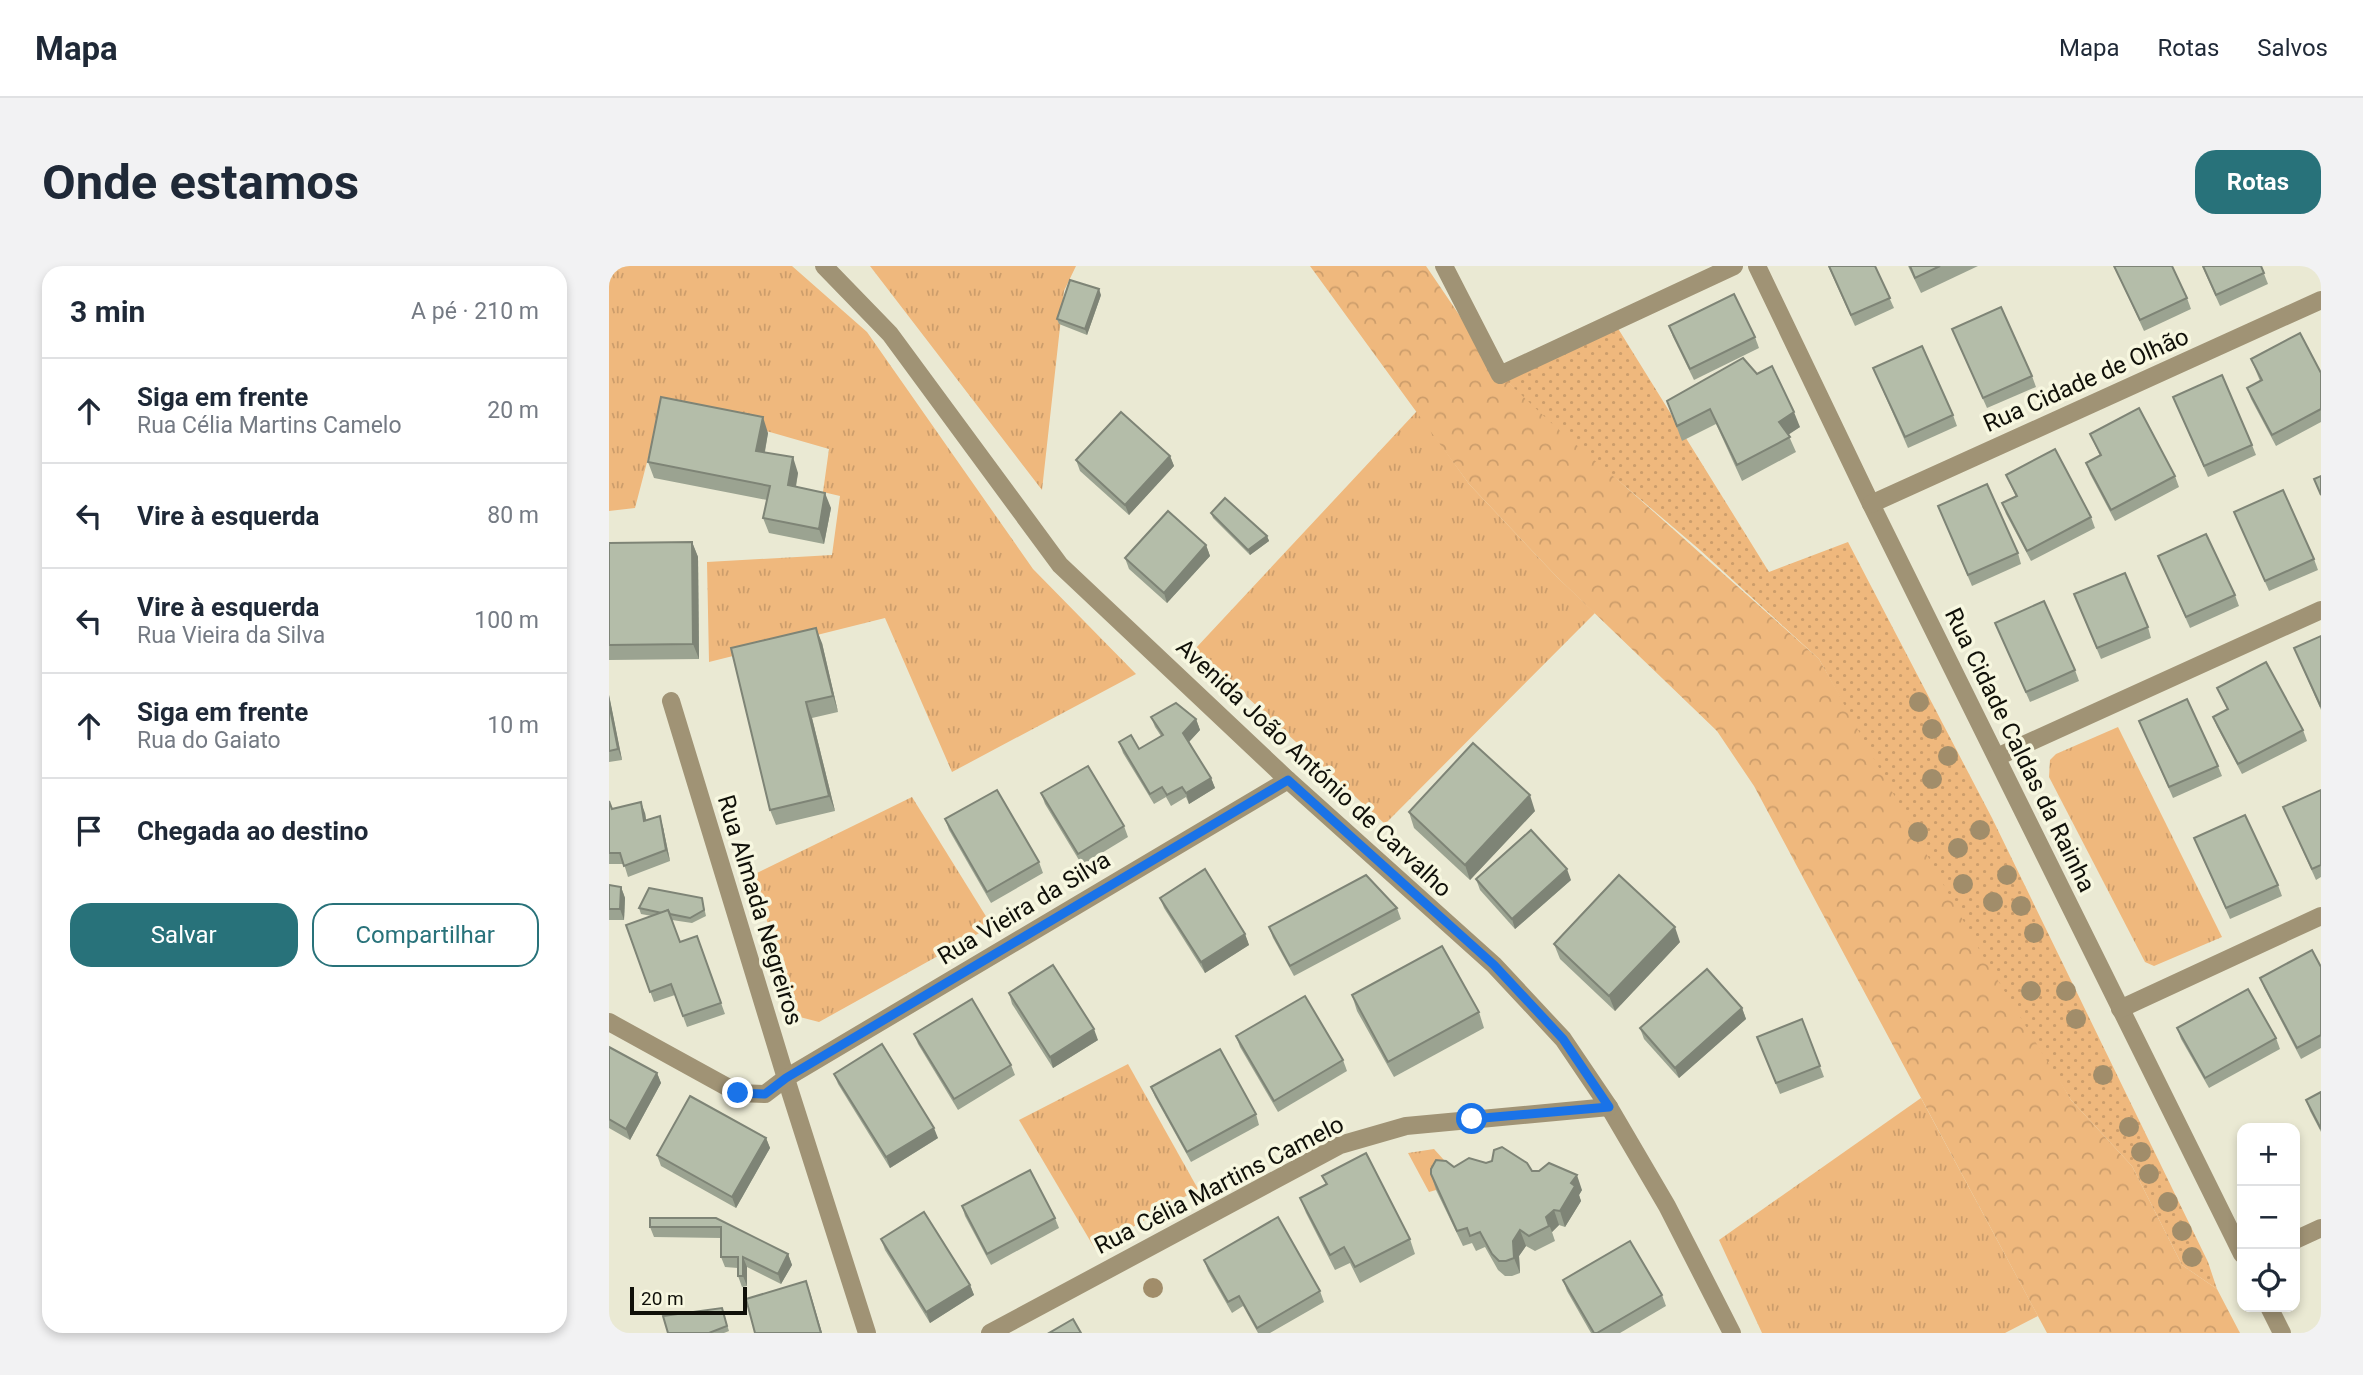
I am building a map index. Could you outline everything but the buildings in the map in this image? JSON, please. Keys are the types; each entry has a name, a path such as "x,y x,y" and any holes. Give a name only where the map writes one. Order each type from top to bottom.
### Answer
{"street":[{"name":"Avenida João António de Carvalho","path":"824,266 890,334 1060,565 1288,780 1494,965 1563,1039 1609,1107 1667,1206 1732,1333"},
{"path":"1444,266 1500,375 1734,266"},
{"name":"Rua Cidade Caldas da Rainha","path":"1757,266 1871,504 2240,1249"},
{"name":"Rua Cidade de Olhão","path":"1871,504 2321,300"},
{"path":"1997,757 2321,610"},
{"name":"Rua Almada Negreiros","path":"671,701 867,1333"},
{"name":"Rua Vieira da Silva","path":"609,1022 738,1093 765,1094 786,1078 1288,780"},
{"path":"2120,1009 2321,916"},
{"name":"Rua Célia Martins Camelo","path":"990,1333 1340,1145 1406,1126 1609,1107"},
{"path":"2300,1238 2321,1228"},
{"path":"2272,1312 2282,1333"}],"green space":[{"path":"609,266 792,266 867,332 1033,569 1136,674 952,772 885,618 709,662 707,562 832,555 840,496 823,492 829,449 663,401 635,508 609,511"},
{"path":"870,266 1076,266 1064,291 1042,490"},
{"path":"1310,266 1426,266 1500,375 1819,659 2071,1100 2132,1166 2182,1265 2217,1289 2240,1333 2047,1333 1754,786 1717,731 1557,577 1469,484"},
{"path":"1614,322 1769,572 1848,542 1992,818 2208,1262 2217,1289 2182,1265 2132,1166 2071,1100 1980,951 1819,659 1700,550 1560,431 1500,375"},
{"path":"1417,411 1469,484 1595,613 1385,824 1195,649"},
{"path":"2118,727 2222,937 2154,966 2145,962 2049,777 2050,760 2056,754"},
{"path":"912,797 992,926 819,1022 796,1016 753,875"},
{"path":"1128,1064 1198,1189 1095,1249 1019,1120"},
{"path":"1921,1098 2038,1316 2005,1333 1762,1333 1719,1240"},
{"path":"1434,1149 1453,1170 1436,1184 1436,1190 1429,1192 1408,1153"}],"route":[{"path":"738,1093 765,1094 786,1078 1288,780 1494,965 1563,1039 1609,1107 1472,1119"}]}
